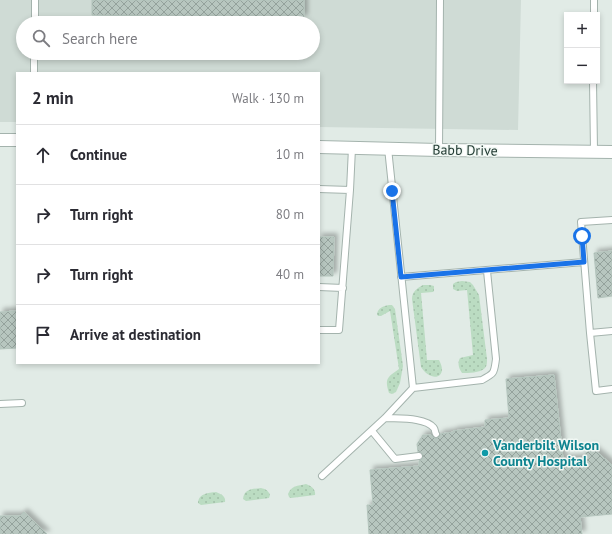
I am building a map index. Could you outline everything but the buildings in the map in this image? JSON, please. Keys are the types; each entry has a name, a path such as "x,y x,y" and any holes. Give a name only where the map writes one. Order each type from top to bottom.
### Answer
{"street":[{"path":"0,140 16,140"},
{"name":"Babb Drive","path":"320,147 612,152"}],"lane":[{"path":"35,0 35,16"},
{"path":"439,150 440,0"},
{"path":"594,0 594,12"},
{"path":"34,60 34,72"},
{"path":"594,84 594,151"},
{"path":"320,330 339,330 352,148"},
{"path":"388,148 413,388"},
{"path":"320,189 350,190"},
{"path":"612,220 581,222 596,391 612,389"},
{"path":"401,277 584,262"},
{"path":"322,476 385,418 413,388 482,380 491,375 495,370 496,359 488,271"},
{"path":"320,287 343,288"},
{"path":"590,333 612,331"},
{"path":"0,404 22,403"},
{"path":"385,418 420,421 428,424 434,429 436,434"},
{"path":"372,430 395,459 418,456"}],"shaded area":[{"path":"0,0 521,0 518,130 320,127 320,72 16,72 16,122 0,122"}],"green space":[{"path":"462,281 470,282 479,295 487,363 483,370 462,373 459,366 460,358 473,355 467,290 457,291 453,289 453,284"},
{"path":"423,285 434,286 433,292 421,293 427,360 439,360 442,366 442,371 440,374 434,377 425,372 421,367 412,299 415,290"},
{"path":"392,305 395,309 403,366 400,383 396,392 392,394 389,393 387,381 390,376 399,369 390,311 381,316 378,316 377,314 378,310"},
{"path":"306,484 314,489 315,495 289,497 288,494 293,487"},
{"path":"261,488 268,492 270,495 269,498 246,501 243,499 247,491"},
{"path":"216,492 224,497 225,502 201,505 198,503 202,495"}],"place":[{"name":"Vanderbilt Wilson County Hospital","path":"485,453"}],"route":[{"path":"392,191 401,277 584,262 582,236"}]}
